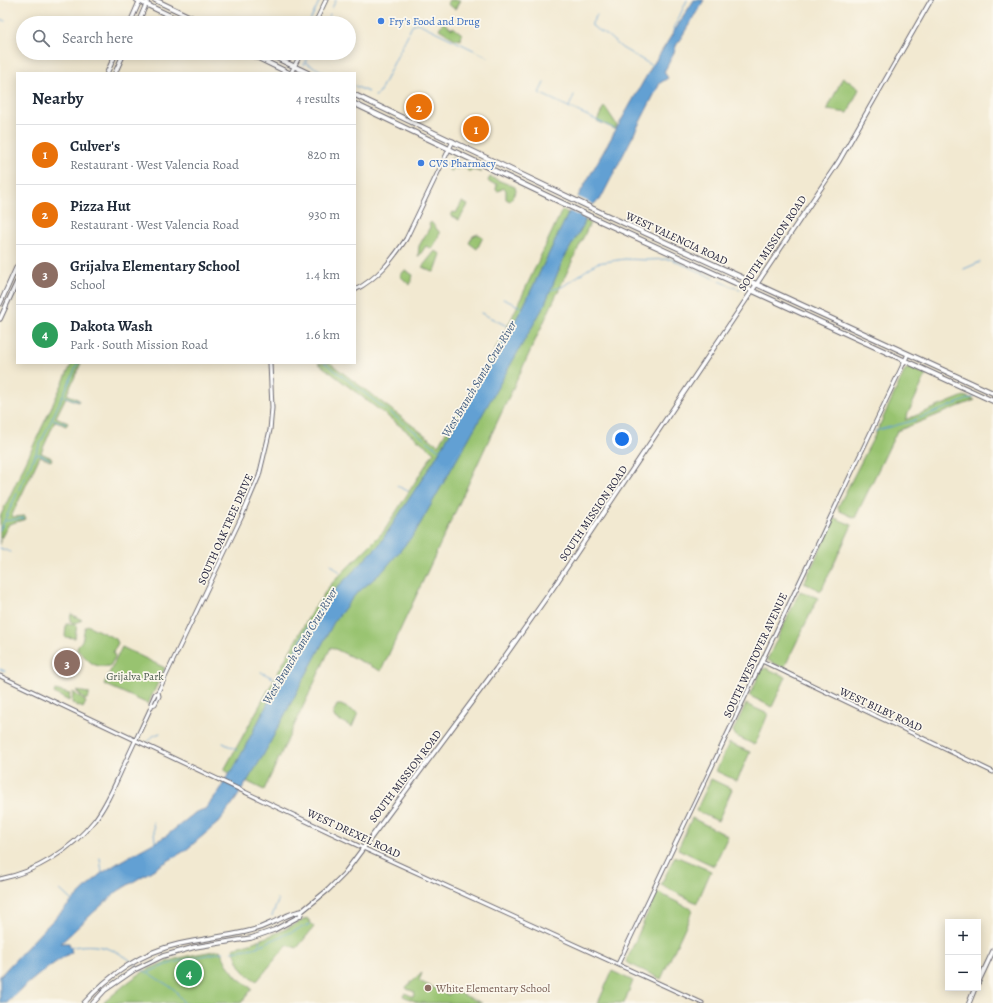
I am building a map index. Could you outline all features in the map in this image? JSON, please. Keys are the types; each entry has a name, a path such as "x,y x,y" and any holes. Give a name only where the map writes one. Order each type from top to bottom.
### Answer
{"main road":[{"path":"133,16 139,0 147,2 172,16"},
{"path":"156,0 189,16"},
{"name":"SOUTH MISSION ROAD","path":"93,1003 105,990 143,964 179,951 251,938 274,930 300,916 302,911 321,897 348,868 521,636 839,161 931,0"},
{"path":"141,16 147,2"},
{"path":"107,72 113,60"},
{"path":"115,72 121,60"},
{"path":"263,60 288,72"},
{"path":"280,60 306,72"},
{"name":"WEST VALENCIA ROAD","path":"356,95 591,208 993,393"},
{"path":"362,108 366,100"},
{"name":"WEST VALENCIA ROAD","path":"356,105 587,215 993,401"},
{"path":"0,304 16,268"},
{"path":"0,319 16,284"},
{"name":"SOUTH MISSION ROAD","path":"85,1003 112,976 137,960 161,949 177,944 232,935 257,929 271,924 294,911 302,911"},
{"path":"981,977 993,951"},
{"path":"968,1003 974,991"}],"street":[{"path":"318,16 326,0"},
{"path":"291,72 298,60"},
{"path":"356,289 376,277 397,253 406,238 453,141"},
{"name":"SOUTH WESTOVER AVENUE","path":"618,964 908,354"},
{"name":"SOUTH OAK TREE DRIVE","path":"0,879 23,873 55,857 76,840 94,821 114,787 152,705 156,704 159,696 158,692 242,516 259,476 270,430 272,408 270,364"},
{"name":"WEST BILBY ROAD","path":"762,662 993,772"},
{"name":"WEST DREXEL ROAD","path":"0,676 362,848 702,1003"}],"green space":[{"path":"449,0 460,0 455,9 447,4"},
{"path":"443,22 462,34 461,40 455,39 439,29"},
{"path":"843,77 859,89 848,113 827,110"},
{"path":"605,107 617,125 615,129 597,121 603,108"},
{"path":"451,158 460,162 461,165 466,164 470,166 471,169 475,168 481,172 473,170 468,171 466,168 461,167 457,169 453,168 452,171 449,170 447,164"},
{"path":"490,177 515,187 516,191 510,201 506,199 506,190 504,188 498,191 496,190 497,184 490,183 488,181"},
{"path":"462,202 468,205 459,220 451,216 453,212 456,213"},
{"path":"562,210 590,223 381,671 331,647 264,790 224,770 311,613 331,584 384,531 434,452 319,364 331,364 438,445 484,370 508,326"},
{"path":"431,222 440,233 432,249 426,246 418,256 419,246 430,227 429,224"},
{"path":"478,234 483,237 477,249 469,243 473,236"},
{"path":"435,251 441,254 435,271 433,272 422,267"},
{"path":"405,270 413,275 410,285 400,276"},
{"path":"72,364 81,364 67,394 79,400 78,402 66,397 56,417 68,423 66,426 55,421 41,453 52,458 51,461 40,456 11,517 25,516 26,519 9,524 0,540 0,517"},
{"path":"909,368 926,375 905,420 964,396 975,400 897,431 855,518 840,511 838,507 878,429 905,370"},
{"path":"835,518 852,525 821,591 804,583"},
{"path":"800,591 818,598 784,668 767,660"},
{"path":"71,614 82,620 76,623 70,622"},
{"path":"66,624 77,625 75,638 65,637"},
{"path":"87,625 116,639 118,643 113,652 115,657 110,666 95,665 77,650"},
{"name":"Grijalva Park","path":"122,647 165,668 148,704 104,684"},
{"path":"766,668 786,677 772,707 750,696 761,670"},
{"path":"55,690 70,694 69,701 54,693"},
{"path":"76,691 89,693 89,697 85,700"},
{"path":"73,692 86,702 83,708 72,703"},
{"path":"746,704 768,714 755,745 736,736 733,731"},
{"path":"337,705 341,705 358,713 352,727 335,718 333,713"},
{"path":"729,743 750,752 737,781 716,771"},
{"path":"711,779 732,789 718,821 696,811"},
{"path":"692,818 728,836 714,866 678,849"},
{"path":"675,856 711,871 697,903 661,885"},
{"path":"657,892 693,910 661,979 626,962"},
{"path":"307,918 314,927 297,948 287,945 257,981 244,971 233,948 271,935"},
{"path":"220,950 227,964 237,977 252,989 241,1003 103,1003 144,971 176,959"},
{"path":"612,971 633,981 624,1003 598,1003"},
{"path":"422,973 419,981 449,995 452,990 482,1003 419,1003 403,996 405,993 413,997 415,992 407,989 406,987"}],"water":[{"name":"West Branch Santa Cruz River","path":"694,0 704,0 676,46 664,72 668,78 660,83 600,200 594,203 589,210 584,224 563,260 544,306 415,533 383,571 355,595 334,622 263,756 236,799 219,822 186,850 118,891 94,912 61,943 69,943 72,952 38,975 7,1003 0,1003 0,976 45,928 99,875 166,836 196,812 205,809 220,790 226,778 233,770 309,624 324,601 379,545 435,459 523,307 568,214 651,68"}],"pier":[{"path":"576,196 593,204 585,219 569,211"}],"waterway":[{"path":"312,16 320,0"},
{"path":"332,8 336,0"},
{"path":"675,32 674,28 687,0"},
{"path":"597,15 592,23 592,26 608,36 622,48 653,66"},
{"path":"0,19 5,21"},
{"path":"375,96 378,95 413,24 418,23 488,57"},
{"path":"304,65 306,60"},
{"path":"306,63 324,72"},
{"path":"544,83 539,93 615,129"},
{"path":"356,86 368,92"},
{"path":"569,107 574,95"},
{"path":"550,290 562,287 597,263 625,259 671,259 740,290"},
{"path":"964,269 980,262"},
{"path":"503,299 521,307"},
{"path":"481,313 507,326"},
{"path":"0,530 78,364"},
{"path":"326,364 439,450"},
{"path":"64,396 78,401"},
{"path":"875,431 912,421 976,396"},
{"path":"53,419 66,424"},
{"path":"36,455 39,454 50,459"},
{"path":"239,483 249,488"},
{"path":"397,486 408,491"},
{"path":"5,521 24,518"},
{"path":"0,548 10,552"},
{"path":"331,564 341,573"},
{"path":"0,669 5,671"},
{"path":"261,672 273,678"},
{"path":"148,742 153,736 160,733"},
{"path":"223,743 237,750"},
{"path":"153,822 155,841"},
{"path":"100,858 102,873"},
{"path":"60,890 73,902"},
{"path":"272,916 278,901 277,899"},
{"path":"232,951 254,948 310,924"},
{"path":"259,945 261,940"},
{"path":"70,948 88,945 106,948 122,955 137,966"},
{"path":"147,973 174,962 223,952"},
{"path":"140,968 174,989 184,1003"}],"place":[{"name":"Fry's Food and Drug","path":"381,21"},
{"name":"Pizza Hut","path":"419,107"},
{"name":"Culver's","path":"476,129"},
{"name":"CVS Pharmacy","path":"421,163"},
{"name":"Grijalva Elementary School","path":"67,663"},
{"name":"Dakota Wash","path":"189,973"},
{"name":"White Elementary School","path":"428,988"}]}
